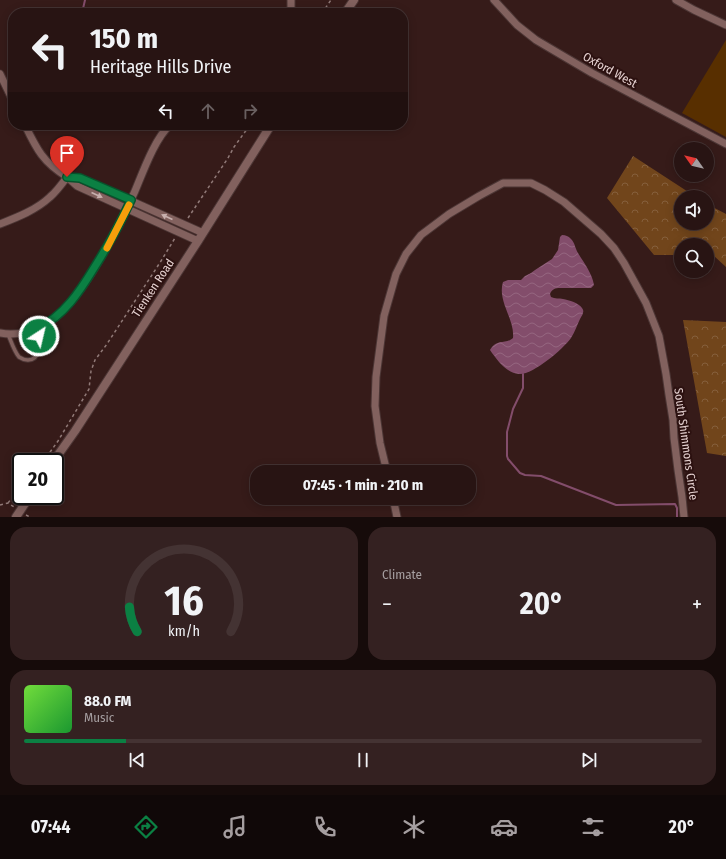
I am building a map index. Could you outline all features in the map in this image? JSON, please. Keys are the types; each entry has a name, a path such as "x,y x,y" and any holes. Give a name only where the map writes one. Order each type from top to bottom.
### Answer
{"street":[{"name":"Oxford West","path":"494,0 517,25 536,40 592,73 726,144"},
{"path":"676,0 694,10 726,24"},
{"path":"0,74 8,91"},
{"path":"28,130 39,153 77,186 198,241"},
{"path":"0,333 23,333 38,328 60,314 76,297 110,242 127,209 154,147 165,130"},
{"name":"Tienken Road","path":"60,453 198,241 268,130"},
{"path":"67,177 80,178 203,233"},
{"path":"0,224 28,212 41,204 53,194 67,177"},
{"name":"South Shimmons Circle","path":"385,465 380,443 375,406 376,377 384,316 396,274 406,254 420,236 449,214 479,196 503,184 531,183 564,202 601,234 614,248 630,272 647,304 659,336 668,395 674,420 674,438 684,517"},
{"path":"16,517 24,505"},
{"path":"394,505 396,517"}],"lane":[{"path":"8,334 20,358 32,360 38,351 38,328"}],"path":[{"path":"184,224 246,130"},
{"path":"49,453 89,389 91,371 95,360 107,344 179,232"},
{"path":"0,505 8,503 12,498"},
{"path":"8,503 12,506"}],"green space":[{"path":"633,156 685,190 674,190 674,230 714,230 714,208 726,214 726,267 714,256 714,238 674,238 674,255 654,255 607,198"},
{"path":"683,320 726,322 726,456 707,453"}],"shaded area":[{"path":"726,40 726,137 682,113"}],"water":[{"path":"562,235 568,236 574,244 590,272 594,285 591,288 558,288 552,291 550,294 551,297 574,302 583,309 574,333 555,354 539,366 525,373 514,373 506,369 490,350 495,344 513,338 513,331 502,296 503,282 508,280 521,280 552,259 558,250 560,237"}],"waterway":[{"path":"83,8 85,0"},
{"path":"523,374 523,388 513,409 507,432 507,456 520,473 525,475 541,476 616,505 675,504 677,508 677,517"}],"slow traffic":[{"path":"107,248 129,205"}],"route":[{"path":"39,336 38,328 60,314 76,297 100,260 131,200 80,178 67,177"}]}
